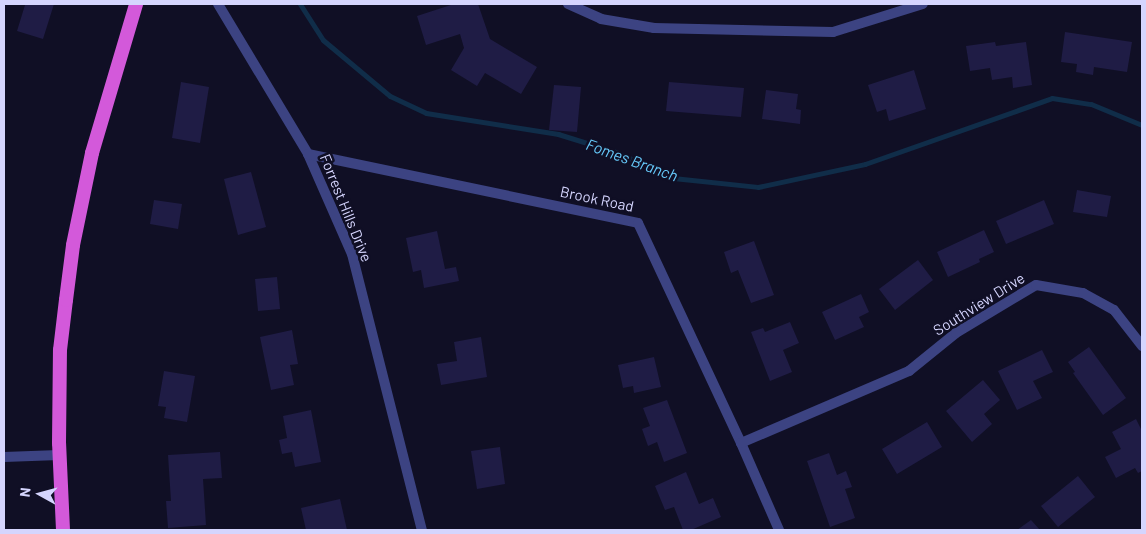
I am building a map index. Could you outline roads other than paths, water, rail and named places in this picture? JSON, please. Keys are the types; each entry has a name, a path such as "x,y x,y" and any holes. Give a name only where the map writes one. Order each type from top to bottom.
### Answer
{"highway":[{"path":"63,530 59,456 60,350 73,245 92,152 136,4"}],"street":[{"name":"Forrest Hills Drive","path":"218,4 308,154 352,254 422,530"},
{"path":"568,4 601,19 654,28 833,32 923,4"},
{"name":"Brook Road","path":"308,154 638,223 741,443 779,530"},
{"name":"Southview Drive","path":"741,443 909,371 956,333 1036,285 1083,293 1114,310 1142,346"},
{"path":"4,457 59,456"}],"waterway":[{"name":"Fomes Branch","path":"300,4 323,40 390,96 426,113 558,134 616,152 673,178 758,187 865,164 1052,98 1091,104 1142,125"}]}
